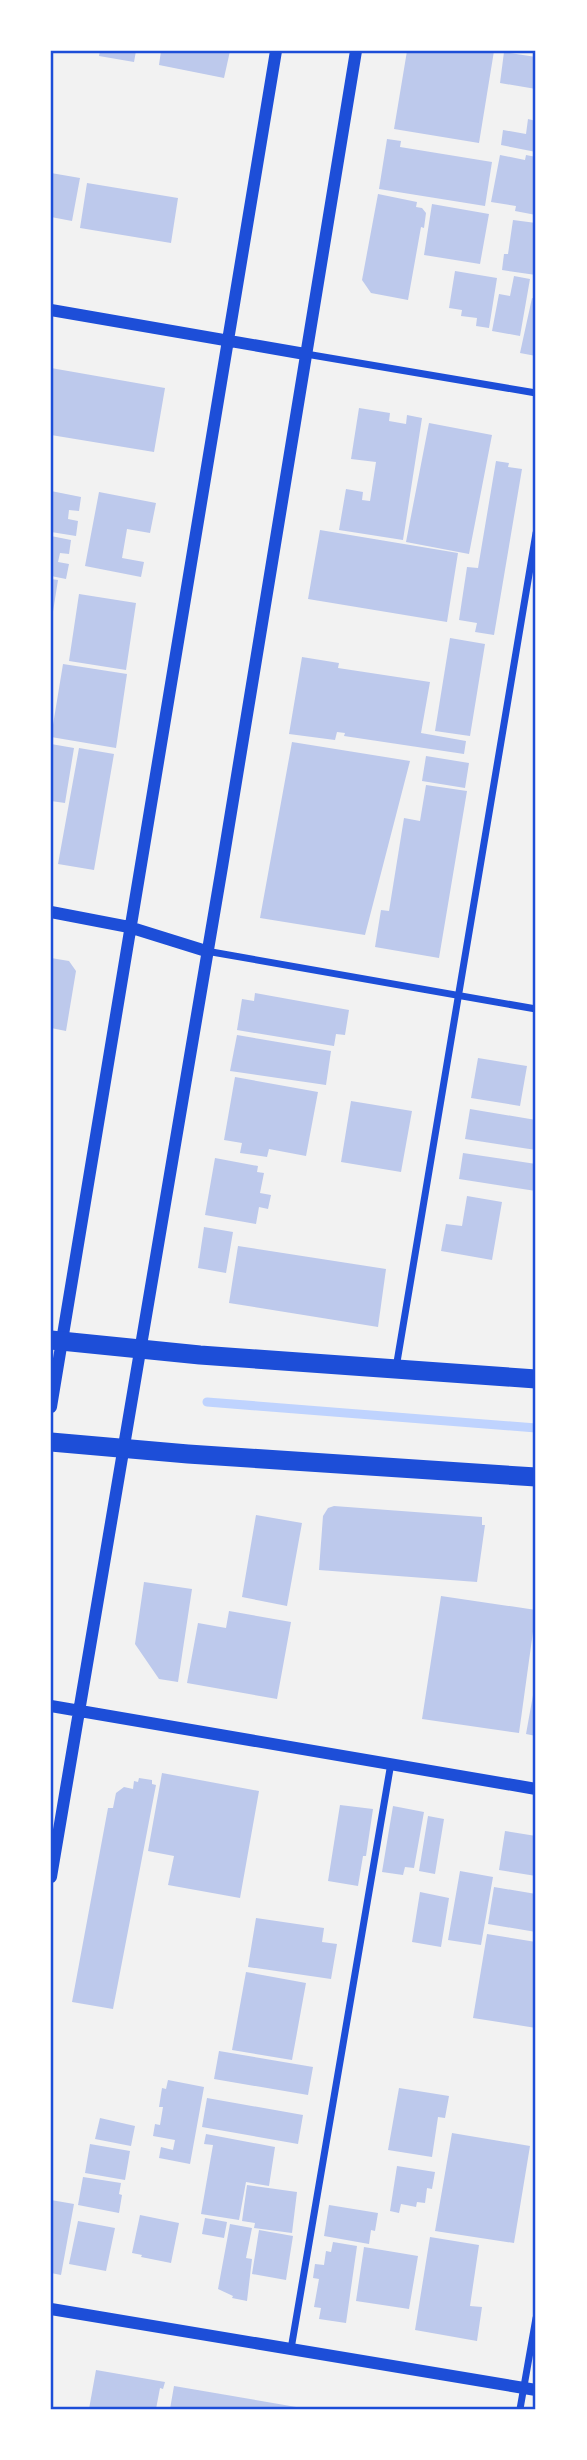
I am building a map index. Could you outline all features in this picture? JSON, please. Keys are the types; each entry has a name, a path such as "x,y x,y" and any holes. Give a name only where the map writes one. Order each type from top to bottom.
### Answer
{"highway":[{"path":"56,1341 536,1379"},
{"path":"51,1442 536,1477"}],"street":[{"path":"51,1407 56,1341 129,927 276,51"},
{"path":"51,1877 222,867 356,51"},
{"path":"51,310 536,393"},
{"path":"396,1368 536,533"},
{"path":"51,912 129,927 206,951 536,1009"},
{"path":"51,1706 536,1789"},
{"path":"291,2349 391,1763"},
{"path":"51,2309 530,2389"},
{"path":"520,2409 530,2389 536,2318"}],"building":[{"path":"100,51 136,51 134,62 99,56"},
{"path":"161,51 230,51 224,78 159,65"},
{"path":"407,51 494,51 479,143 394,129"},
{"path":"504,52 536,57 536,89 500,83"},
{"path":"528,119 536,121 536,152 501,145 503,130 526,134"},
{"path":"387,139 401,141 400,147 492,162 485,206 379,189"},
{"path":"500,155 525,160 526,155 536,157 536,215 515,211 516,206 491,202"},
{"path":"51,173 80,178 72,221 51,217"},
{"path":"87,183 178,198 171,243 80,228"},
{"path":"378,194 417,202 416,207 422,208 426,213 408,300 371,293 362,280"},
{"path":"432,204 489,214 480,264 424,255"},
{"path":"513,220 536,223 536,275 502,270 504,254 508,254"},
{"path":"455,271 497,278 489,328 476,326 477,318 461,316 462,310 449,308"},
{"path":"514,276 530,279 520,336 492,331 499,294 510,296"},
{"path":"532,298 536,299 536,356 520,353"},
{"path":"51,368 165,388 154,452 51,435"},
{"path":"359,408 390,413 389,421 406,424 407,415 422,418 403,540 339,530 346,489 363,492 362,500 370,501 376,462 351,459"},
{"path":"429,423 492,435 469,554 406,542"},
{"path":"496,461 509,463 508,467 522,469 494,635 475,632 477,623 459,620 467,567 478,568"},
{"path":"51,491 81,497 79,511 69,510 68,519 78,521 76,536 51,532"},
{"path":"99,492 156,503 150,533 127,529 122,558 144,562 141,577 85,566"},
{"path":"320,530 458,553 447,622 308,599"},
{"path":"51,536 71,540 69,554 60,553 58,562 69,564 66,579 51,576"},
{"path":"51,579 58,580 52,618 51,618"},
{"path":"79,594 136,603 126,670 69,661"},
{"path":"450,638 485,644 470,736 435,731"},
{"path":"302,657 339,663 338,668 430,682 421,733 466,741 464,754 344,736 345,733 337,732 335,740 289,734"},
{"path":"63,664 127,674 116,748 51,737"},
{"path":"292,742 410,761 365,935 260,918"},
{"path":"51,744 74,748 65,803 51,801"},
{"path":"79,748 114,754 94,870 58,864"},
{"path":"426,756 469,763 465,788 422,781"},
{"path":"426,785 467,791 439,958 375,947 381,910 389,911 404,818 420,821"},
{"path":"51,958 69,961 76,971 66,1031 51,1028"},
{"path":"255,993 349,1010 345,1035 336,1034 334,1046 237,1030 242,999 254,1001"},
{"path":"237,1035 331,1051 326,1085 230,1071"},
{"path":"478,1058 527,1066 520,1106 471,1098"},
{"path":"235,1077 318,1092 306,1156 269,1149 267,1157 240,1153 242,1143 224,1140"},
{"path":"351,1101 412,1111 401,1172 341,1162"},
{"path":"470,1109 536,1120 536,1150 465,1139"},
{"path":"463,1153 536,1164 536,1191 459,1179"},
{"path":"215,1158 258,1166 257,1172 264,1173 260,1193 271,1195 268,1209 259,1207 256,1224 205,1215"},
{"path":"467,1196 502,1202 492,1260 441,1251 446,1224 462,1226"},
{"path":"204,1227 233,1232 226,1273 198,1268"},
{"path":"238,1246 386,1269 378,1327 229,1303"},
{"path":"334,1506 482,1517 482,1525 485,1525 477,1582 319,1570 323,1516 328,1508"},
{"path":"256,1515 302,1523 287,1606 242,1597"},
{"path":"144,1582 192,1589 178,1682 159,1679 135,1644"},
{"path":"441,1596 536,1610 519,1733 422,1719"},
{"path":"229,1611 291,1622 277,1699 187,1683 198,1623 226,1628"},
{"path":"536,1684 536,1736 526,1734"},
{"path":"162,1773 259,1791 240,1898 168,1885 174,1856 148,1851"},
{"path":"139,1778 152,1780 152,1784 156,1785 113,2009 72,2002 108,1808 113,1808 116,1793 124,1787 133,1789 134,1781 138,1782"},
{"path":"340,1805 373,1809 366,1856 363,1856 358,1886 328,1881"},
{"path":"393,1806 424,1812 414,1868 405,1867 403,1875 382,1872"},
{"path":"428,1816 444,1819 435,1874 419,1871"},
{"path":"505,1831 536,1836 536,1876 499,1870"},
{"path":"460,1871 493,1877 481,1945 448,1940"},
{"path":"494,1887 536,1894 536,1932 488,1924"},
{"path":"420,1892 449,1898 441,1947 412,1942"},
{"path":"256,1918 324,1928 322,1942 337,1944 331,1979 248,1967"},
{"path":"487,1934 536,1942 536,2028 473,2018"},
{"path":"246,1972 306,1983 292,2060 232,2050"},
{"path":"219,2051 313,2067 308,2095 214,2079"},
{"path":"168,2080 204,2087 190,2164 159,2158 161,2147 173,2150 175,2140 153,2136 155,2124 160,2125 162,2088 166,2089"},
{"path":"399,2088 449,2096 445,2118 438,2117 432,2157 388,2150"},
{"path":"207,2098 303,2115 298,2144 202,2127"},
{"path":"100,2118 135,2126 131,2146 95,2139"},
{"path":"452,2133 530,2146 514,2243 435,2231"},
{"path":"206,2134 275,2147 269,2186 246,2182 239,2220 201,2214 213,2145 204,2144"},
{"path":"90,2144 130,2151 125,2180 85,2173"},
{"path":"397,2166 435,2172 432,2189 427,2188 425,2203 417,2202 416,2207 401,2204 399,2213 390,2211"},
{"path":"83,2177 121,2183 119,2213 78,2205"},
{"path":"247,2185 297,2192 292,2233 254,2228 255,2223 242,2221"},
{"path":"51,2200 74,2204 61,2275 51,2273"},
{"path":"329,2205 378,2213 375,2231 371,2230 369,2244 324,2236"},
{"path":"140,2215 179,2223 171,2263 132,2253"},
{"path":"205,2218 227,2222 224,2238 202,2234"},
{"path":"78,2221 115,2228 106,2271 69,2264"},
{"path":"230,2224 252,2228 246,2258 252,2259 247,2301 232,2298 233,2296 218,2289"},
{"path":"259,2230 293,2236 286,2280 252,2274"},
{"path":"430,2237 479,2245 470,2306 482,2307 477,2341 415,2330"},
{"path":"333,2242 357,2246 346,2323 319,2319 321,2308 314,2307 319,2279 313,2278 315,2264 324,2265 326,2251 331,2252"},
{"path":"364,2247 418,2256 409,2309 356,2301"},
{"path":"96,2370 165,2382 163,2389 160,2388 156,2409 89,2409"},
{"path":"174,2386 302,2408 170,2409"}],"waterway":[{"path":"207,1402 536,1428"}]}
